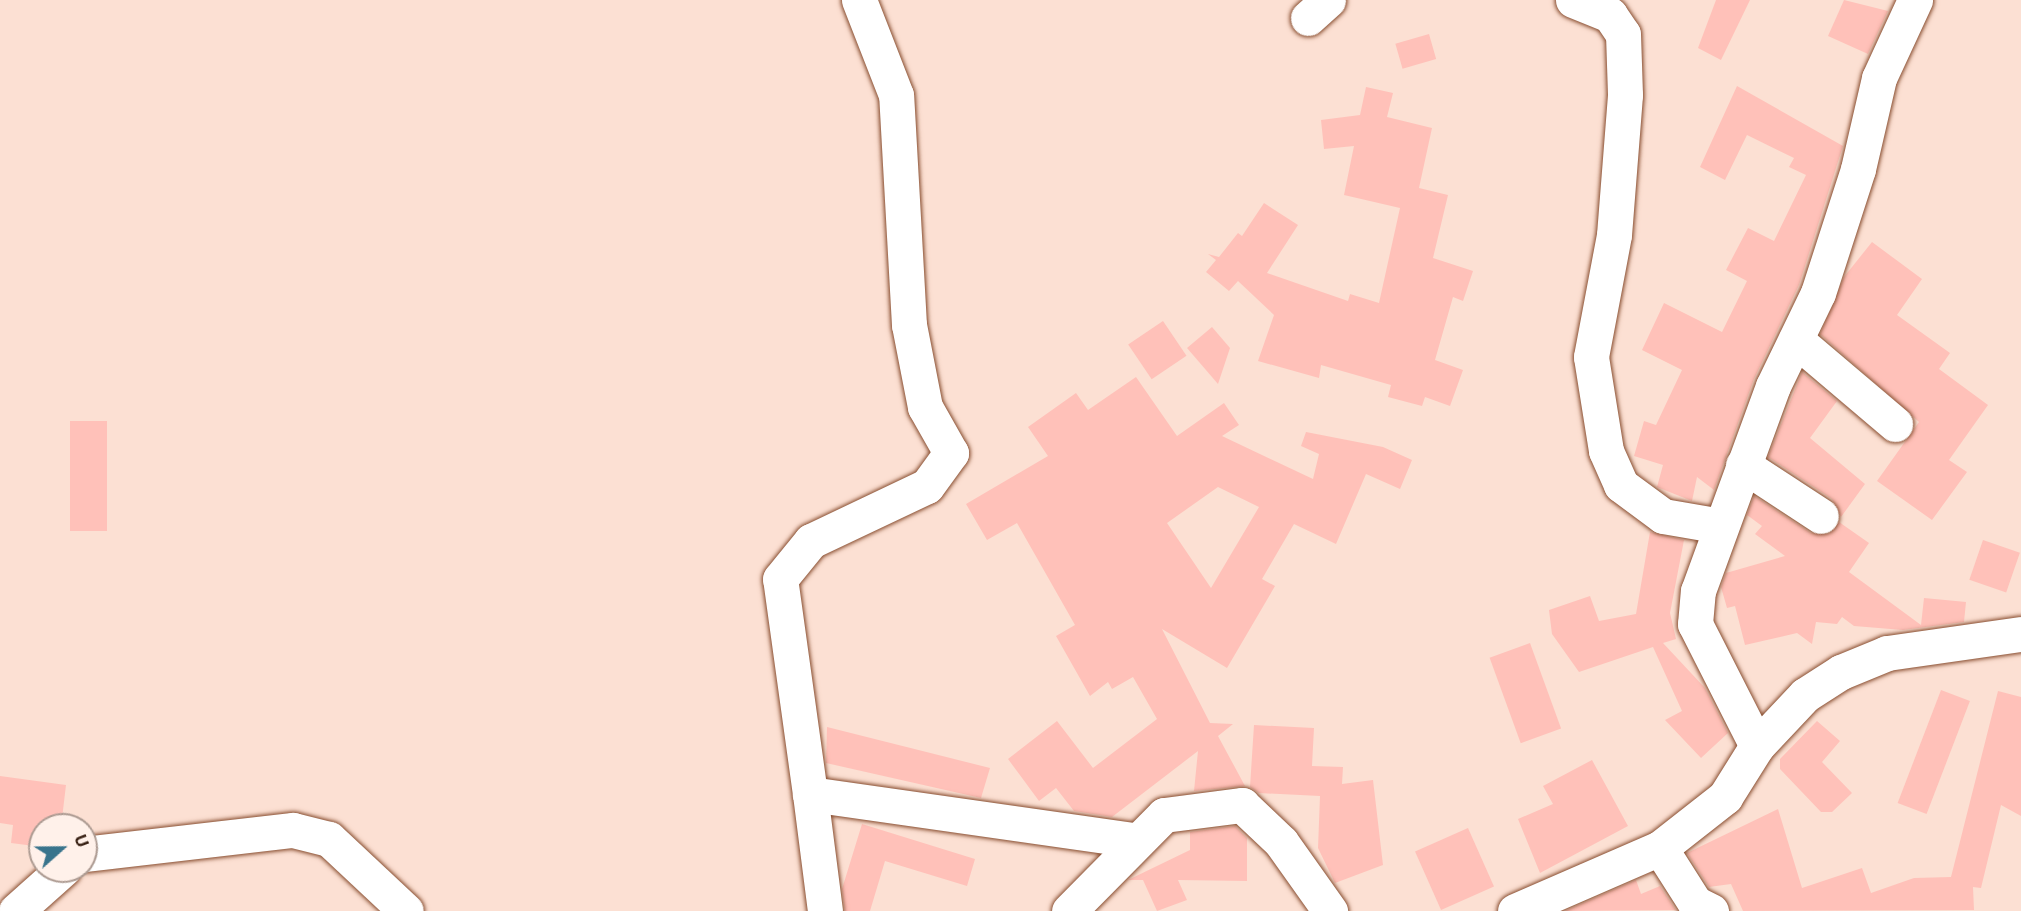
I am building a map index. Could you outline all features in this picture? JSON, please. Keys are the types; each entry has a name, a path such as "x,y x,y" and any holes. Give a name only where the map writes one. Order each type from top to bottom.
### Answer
{"street":[{"path":"825,911 779,579 811,541 927,486 951,453 925,407 909,325 896,95 859,0"},
{"path":"1573,0 1610,15 1623,34 1625,95 1614,235 1591,357 1606,451 1621,485 1663,516 1721,526"},
{"path":"1757,746 1695,624 1698,591 1743,465 1796,340 1858,169 1879,78 1915,0"},
{"path":"1796,340 1895,424"},
{"path":"1743,465 1821,516"},
{"path":"1515,911 1660,848 1725,797 1757,746 1805,695 1841,672 1887,653 2021,634"},
{"path":"810,794 1132,840"},
{"path":"1069,911 1132,840 1164,815 1242,804 1281,842 1330,911"},
{"path":"98,852 293,830 329,839 406,911"},
{"path":"1660,848 1695,903 1711,911"},
{"path":"16,911 47,883"}],"building":[{"path":"1716,0 1750,0 1721,60 1698,48"},
{"path":"1844,0 1888,11 1868,54 1828,36"},
{"path":"1429,34 1436,59 1403,69 1395,44"},
{"path":"1737,86 1843,146 1799,285 1754,379 1714,490 1697,477 1692,501 1657,487 1663,465 1634,456 1644,421 1656,425 1682,370 1642,350 1664,303 1722,332 1747,281 1726,270 1748,228 1774,241 1806,175 1789,167 1794,158 1747,135 1725,180 1700,167"},
{"path":"1366,87 1393,93 1387,117 1432,128 1419,188 1448,195 1433,258 1473,271 1463,301 1453,297 1435,360 1463,370 1450,406 1425,397 1422,406 1388,397 1391,385 1321,365 1319,378 1258,361 1274,315 1238,281 1229,291 1206,272 1216,260 1208,254 1219,257 1238,233 1242,236 1264,203 1298,225 1267,273 1348,301 1350,294 1379,303 1400,208 1344,195 1354,146 1324,149 1321,120 1360,115"},
{"path":"1872,242 1922,279 1897,315 1950,353 1939,369 1988,405 1949,460 1967,472 1932,520 1877,481 1919,422 1820,334 1844,277"},
{"path":"1163,321 1186,356 1152,379 1128,344"},
{"path":"1212,327 1230,348 1218,384 1187,348"},
{"path":"1802,372 1837,401 1810,438 1865,484 1841,517 1832,499 1768,457"},
{"path":"1136,377 1177,436 1224,403 1239,425 1222,436 1313,479 1319,454 1301,446 1306,432 1383,447 1412,460 1400,489 1366,474 1336,544 1294,524 1262,579 1275,586 1227,668 1162,629 1210,723 1233,724 1218,736 1245,786 1194,791 1198,751 1112,817 1074,811 1056,788 1039,801 1008,759 1057,721 1093,768 1157,719 1133,677 1112,689 1108,682 1090,696 1056,636 1075,625 1017,523 987,540 966,504 1048,456 1028,427 1076,393 1088,410","holes":["1218,487 1259,507 1211,588 1167,523"]},
{"path":"70,421 107,421 107,531 70,531"},
{"path":"1754,496 1811,533 1829,534 1839,522 1869,543 1849,572 1921,625 1924,598 1966,602 1964,622 1903,630 1854,626 1842,617 1837,624 1816,622 1812,644 1797,633 1745,645 1735,606 1727,608 1721,587 1726,573 1785,556 1755,534 1762,526 1747,515"},
{"path":"1650,532 1684,540 1670,613 1676,639 1663,643 1705,688 1728,733 1701,758 1665,720 1682,711 1653,647 1579,672 1552,634 1549,610 1590,596 1599,621 1636,614"},
{"path":"1983,540 2020,553 2006,592 1969,580"},
{"path":"1530,643 1561,729 1521,743 1490,658"},
{"path":"1941,690 1970,701 1927,814 1898,803"},
{"path":"1998,691 2021,697 2021,816 2001,805 1981,888 1973,887 1974,910 1743,911 1731,884 1709,887 1687,853 1778,809 1802,888 1862,868 1871,893 1914,878 1951,877"},
{"path":"1817,721 1840,741 1822,762 1852,793 1832,812 1821,812 1780,769 1780,759"},
{"path":"1254,725 1314,728 1312,766 1343,767 1342,784 1373,780 1383,865 1335,883 1318,848 1320,796 1259,793 1250,787"},
{"path":"827,727 990,768 981,798 826,763"},
{"path":"1592,760 1628,826 1540,873 1518,819 1553,804 1543,786"},
{"path":"0,776 66,785 63,813 28,813 28,845 11,843 13,825 0,823"},
{"path":"862,824 975,859 967,886 885,861 870,911 845,911 842,889"},
{"path":"1235,826 1247,838 1247,881 1178,880 1187,900 1157,911 1143,880 1128,880 1190,850 1190,832"},
{"path":"1468,828 1494,886 1441,910 1415,852"},
{"path":"1636,880 1641,894 1660,886 1676,910 1565,911"}]}
